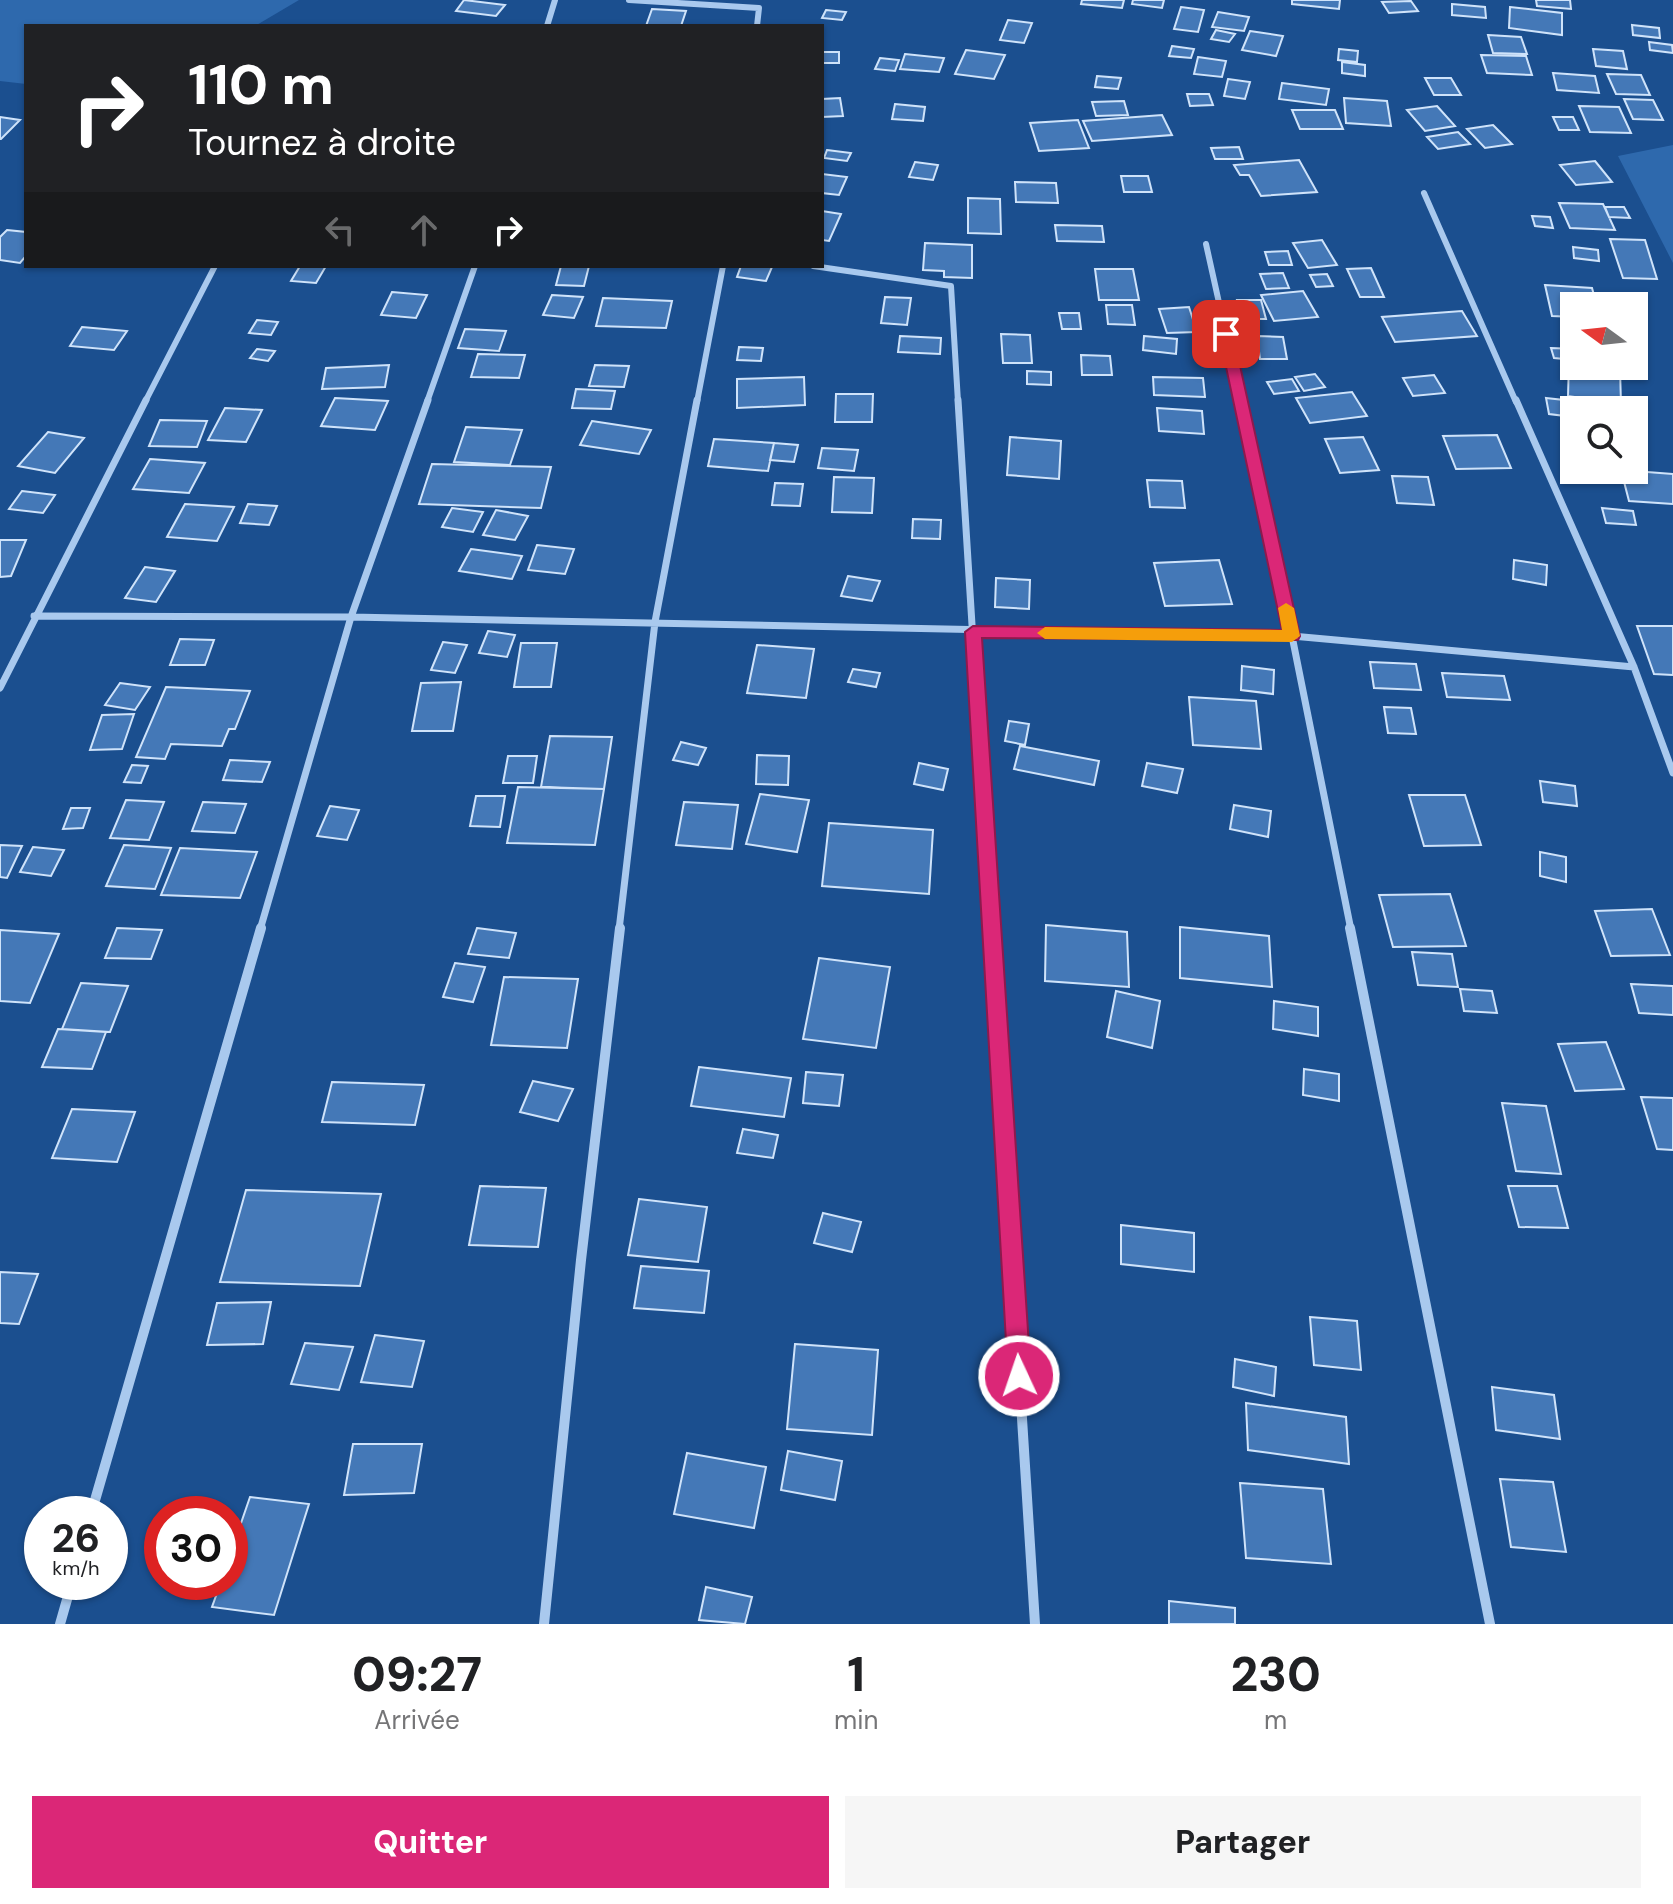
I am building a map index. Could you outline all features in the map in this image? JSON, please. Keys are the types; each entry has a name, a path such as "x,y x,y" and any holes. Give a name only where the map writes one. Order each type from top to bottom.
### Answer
{"street":[{"path":"548,24 555,0"},
{"path":"629,0 759,8 757,24"},
{"path":"1424,193 1634,667 1673,773"},
{"path":"1206,244 1292,636 1490,1624"},
{"path":"0,688 214,268"},
{"path":"96,1496 351,617 474,268"},
{"path":"544,1624 581,1260 655,622 723,268"},
{"path":"824,268 951,286 1035,1624"},
{"path":"34,616 351,617 973,632 1292,636 1634,667"},
{"path":"60,1624 67,1600"}],"shaded area":[{"path":"0,0 299,0 258,24 24,24 24,84 0,81"},
{"path":"1673,145 1673,263 1618,156"}],"building":[{"path":"464,0 505,5 496,16 456,11"},
{"path":"1082,0 1124,0 1122,8 1081,4"},
{"path":"1133,0 1164,0 1162,8 1132,4"},
{"path":"1292,0 1340,0 1339,9 1292,4"},
{"path":"1536,0 1570,0 1571,9 1537,6"},
{"path":"1411,1 1418,11 1389,13 1382,2"},
{"path":"1452,4 1485,7 1486,18 1452,15"},
{"path":"1181,7 1204,10 1198,32 1174,29"},
{"path":"1510,7 1562,13 1562,35 1509,28"},
{"path":"652,9 686,11 682,24 647,24"},
{"path":"826,10 846,12 842,20 822,18"},
{"path":"1218,12 1249,17 1244,31 1212,27"},
{"path":"1008,20 1032,23 1024,43 1000,40"},
{"path":"1632,25 1659,28 1660,38 1633,35"},
{"path":"1216,30 1235,34 1229,42 1211,39"},
{"path":"1250,31 1283,36 1276,56 1242,50"},
{"path":"1488,35 1521,37 1527,54 1493,53"},
{"path":"1649,42 1672,45 1673,53 1650,50"},
{"path":"1172,46 1194,49 1191,58 1169,56"},
{"path":"1339,49 1358,51 1357,62 1338,60"},
{"path":"1593,49 1623,51 1627,69 1596,66"},
{"path":"966,50 1005,55 994,79 955,74"},
{"path":"824,52 839,52 839,63 824,63"},
{"path":"905,54 944,58 939,72 900,69"},
{"path":"1481,55 1526,56 1532,75 1487,73"},
{"path":"1198,57 1226,61 1222,77 1194,74"},
{"path":"880,58 899,60 895,71 875,69"},
{"path":"1342,62 1365,65 1365,76 1342,73"},
{"path":"1553,73 1595,76 1599,93 1557,90"},
{"path":"1607,74 1641,75 1650,95 1616,94"},
{"path":"1097,76 1121,78 1118,89 1095,87"},
{"path":"1425,78 1451,78 1461,95 1434,95"},
{"path":"1228,79 1250,82 1245,99 1224,96"},
{"path":"1282,83 1329,89 1326,105 1279,99"},
{"path":"1187,94 1209,94 1213,105 1190,106"},
{"path":"840,98 843,116 824,117 824,99"},
{"path":"1344,98 1387,101 1391,126 1346,123"},
{"path":"1624,99 1653,100 1663,120 1633,119"},
{"path":"1124,101 1128,115 1096,116 1092,102"},
{"path":"895,104 925,107 923,121 892,119"},
{"path":"1437,106 1455,126 1425,131 1407,110"},
{"path":"1579,106 1619,107 1631,133 1590,132"},
{"path":"1292,110 1335,110 1343,129 1300,129"},
{"path":"1162,115 1172,135 1092,141 1083,121"},
{"path":"0,117 20,120 1,139 0,139"},
{"path":"1553,117 1573,117 1579,130 1559,130"},
{"path":"1078,120 1089,148 1039,151 1030,123"},
{"path":"1493,125 1512,144 1485,148 1467,129"},
{"path":"1458,132 1470,144 1438,149 1427,137"},
{"path":"1239,147 1243,159 1215,159 1211,148"},
{"path":"827,150 851,153 847,161 824,158"},
{"path":"1299,160 1317,192 1261,196 1249,175 1240,175 1234,165"},
{"path":"1595,161 1612,182 1576,185 1560,165"},
{"path":"915,162 938,165 933,180 909,177"},
{"path":"824,174 847,177 839,195 824,193"},
{"path":"1121,176 1148,176 1152,192 1124,192"},
{"path":"1015,182 1056,183 1058,203 1016,202"},
{"path":"968,198 1000,199 1001,234 968,233"},
{"path":"1559,203 1603,204 1615,230 1570,228"},
{"path":"1605,207 1624,207 1630,218 1609,217"},
{"path":"824,211 841,214 829,241 824,240"},
{"path":"1532,216 1550,217 1553,228 1535,226"},
{"path":"1055,225 1102,226 1104,242 1057,241"},
{"path":"7,230 24,232 24,258 20,263 0,260 0,237"},
{"path":"1610,239 1645,240 1657,279 1623,278"},
{"path":"1322,240 1337,265 1308,268 1293,243"},
{"path":"925,243 972,245 972,278 944,277 944,271 923,270"},
{"path":"1573,247 1598,250 1599,261 1574,258"},
{"path":"1288,251 1292,265 1269,265 1265,252"},
{"path":"299,268 325,268 316,283 291,281"},
{"path":"560,268 588,268 584,286 556,285"},
{"path":"740,268 772,268 766,281 737,277"},
{"path":"1371,268 1384,297 1360,297 1347,269"},
{"path":"1095,269 1133,269 1139,300 1099,300"},
{"path":"1283,273 1289,288 1266,289 1260,274"},
{"path":"1327,274 1333,286 1316,287 1310,275"},
{"path":"1545,285 1592,288 1593,292 1560,292 1560,316 1552,316"},
{"path":"1303,291 1318,317 1274,321 1261,295"},
{"path":"392,292 427,295 416,318 381,315"},
{"path":"552,295 583,297 574,318 543,315"},
{"path":"885,297 911,298 907,325 881,323"},
{"path":"603,298 672,301 666,328 596,326"},
{"path":"1237,300 1261,300 1266,319 1241,319"},
{"path":"1106,305 1132,305 1135,325 1108,324"},
{"path":"1189,307 1197,332 1167,333 1159,309"},
{"path":"1462,311 1477,336 1395,342 1382,317"},
{"path":"1059,313 1079,313 1081,329 1062,329"},
{"path":"257,320 278,322 271,335 249,333"},
{"path":"82,327 127,331 114,350 70,346"},
{"path":"465,329 506,331 499,351 458,348"},
{"path":"1001,334 1030,335 1032,363 1003,363"},
{"path":"900,336 941,338 940,354 898,352"},
{"path":"1144,336 1177,339 1176,354 1143,350"},
{"path":"1257,336 1283,337 1287,359 1260,359"},
{"path":"739,347 763,348 761,361 737,360"},
{"path":"1551,348 1560,348 1560,359 1554,358"},
{"path":"257,349 275,351 268,361 250,358"},
{"path":"478,354 525,355 519,378 471,377"},
{"path":"1081,355 1110,356 1112,375 1082,375"},
{"path":"389,365 385,387 322,389 326,368"},
{"path":"595,365 629,366 624,387 589,386"},
{"path":"1027,371 1051,372 1051,385 1027,384"},
{"path":"1315,374 1325,387 1304,391 1295,377"},
{"path":"1434,375 1445,393 1413,396 1403,378"},
{"path":"804,377 805,405 737,408 737,379"},
{"path":"1153,377 1203,378 1205,397 1154,395"},
{"path":"1292,379 1299,391 1274,394 1267,382"},
{"path":"1568,380 1620,380 1621,396 1568,396"},
{"path":"576,389 615,391 611,409 572,408"},
{"path":"1352,392 1367,416 1310,423 1296,398"},
{"path":"836,394 873,394 872,422 835,422"},
{"path":"335,398 388,401 375,430 321,426"},
{"path":"1546,398 1560,400 1560,415 1549,414"},
{"path":"225,408 262,410 246,442 208,440"},
{"path":"1157,408 1202,411 1204,434 1159,431"},
{"path":"160,420 207,421 197,447 149,446"},
{"path":"592,421 651,430 639,454 580,445"},
{"path":"466,427 522,430 510,465 454,462"},
{"path":"48,432 84,438 55,473 18,466"},
{"path":"1497,435 1511,468 1456,469 1443,436"},
{"path":"1010,437 1061,441 1059,479 1007,475"},
{"path":"1363,437 1379,470 1340,473 1325,439"},
{"path":"714,439 774,443 768,471 708,466"},
{"path":"774,443 798,445 794,462 770,460"},
{"path":"822,448 858,450 854,471 818,468"},
{"path":"150,459 205,463 189,493 133,489"},
{"path":"432,464 551,467 541,508 419,504"},
{"path":"1648,472 1673,474 1673,504 1629,501 1625,484 1648,484"},
{"path":"1392,476 1428,477 1434,505 1397,503"},
{"path":"834,477 874,478 872,513 832,512"},
{"path":"1147,480 1182,481 1185,508 1150,507"},
{"path":"775,483 803,484 800,506 772,505"},
{"path":"22,491 55,495 43,513 9,509"},
{"path":"185,504 234,507 217,541 167,537"},
{"path":"248,504 277,506 269,525 240,523"},
{"path":"452,508 483,512 473,532 442,527"},
{"path":"1602,508 1633,511 1636,525 1606,523"},
{"path":"496,510 528,516 515,540 483,535"},
{"path":"913,519 941,520 940,539 912,538"},
{"path":"0,540 26,540 11,576 0,577"},
{"path":"537,545 574,549 565,574 528,570"},
{"path":"471,549 522,556 512,579 459,571"},
{"path":"1219,560 1232,604 1165,606 1154,563"},
{"path":"1514,560 1547,565 1546,585 1513,579"},
{"path":"145,567 175,571 156,602 125,598"},
{"path":"848,576 880,581 872,601 841,596"},
{"path":"996,578 1030,580 1029,609 995,607"},
{"path":"1637,626 1673,626 1673,675 1654,674"},
{"path":"488,631 515,635 507,657 479,653"},
{"path":"180,639 214,640 205,665 170,665"},
{"path":"443,642 467,645 455,673 431,670"},
{"path":"521,643 557,643 551,687 514,687"},
{"path":"757,645 814,649 806,698 747,693"},
{"path":"1370,662 1416,664 1421,690 1374,688"},
{"path":"1242,666 1274,670 1273,694 1241,690"},
{"path":"853,669 880,673 876,687 848,682"},
{"path":"1442,673 1504,676 1510,700 1447,697"},
{"path":"461,682 453,731 412,731 421,683"},
{"path":"120,683 150,687 135,710 105,705"},
{"path":"166,687 250,691 235,729 229,729 222,746 171,744 165,759 136,757"},
{"path":"1189,697 1256,701 1261,749 1193,745"},
{"path":"1384,707 1411,708 1416,734 1388,733"},
{"path":"134,714 122,749 90,750 102,715"},
{"path":"1009,721 1029,724 1025,745 1005,741"},
{"path":"550,736 612,737 604,789 541,787"},
{"path":"681,742 706,748 698,765 673,760"},
{"path":"1020,746 1099,761 1094,785 1014,769"},
{"path":"757,755 789,756 788,785 756,784"},
{"path":"508,756 537,756 533,783 503,783"},
{"path":"230,760 270,762 262,782 223,780"},
{"path":"919,763 948,769 943,790 914,784"},
{"path":"1147,763 1183,769 1177,793 1142,786"},
{"path":"132,765 148,766 141,783 124,782"},
{"path":"1540,781 1575,786 1577,806 1543,802"},
{"path":"518,787 604,789 595,845 507,843"},
{"path":"760,794 809,800 797,852 746,844"},
{"path":"1409,795 1465,795 1481,845 1424,846"},
{"path":"476,796 505,796 500,827 470,826"},
{"path":"126,800 164,802 149,840 110,838"},
{"path":"203,802 246,804 235,833 192,831"},
{"path":"684,802 738,805 732,849 676,845"},
{"path":"1234,805 1271,811 1268,837 1230,829"},
{"path":"330,806 359,810 347,840 317,836"},
{"path":"71,808 90,808 83,828 63,829"},
{"path":"829,823 933,830 929,894 822,886"},
{"path":"0,845 22,846 7,878 0,877"},
{"path":"124,845 171,848 155,889 106,886"},
{"path":"33,847 64,850 51,876 20,872"},
{"path":"180,848 257,852 240,898 161,895"},
{"path":"1540,852 1566,857 1566,882 1540,876"},
{"path":"1450,894 1466,946 1393,947 1379,895"},
{"path":"1652,909 1670,955 1611,956 1595,911"},
{"path":"1046,925 1127,932 1129,987 1045,981"},
{"path":"1180,927 1269,936 1272,987 1180,978"},
{"path":"117,928 162,930 151,959 105,958"},
{"path":"477,928 516,933 509,958 468,954"},
{"path":"0,930 59,934 30,1003 0,1001"},
{"path":"1412,952 1452,954 1458,987 1418,985"},
{"path":"819,958 890,967 876,1048 803,1039"},
{"path":"455,963 485,967 473,1002 443,997"},
{"path":"504,977 578,979 567,1048 491,1045"},
{"path":"81,983 128,986 110,1032 62,1029"},
{"path":"1631,984 1673,986 1673,1015 1639,1013"},
{"path":"1460,989 1492,991 1497,1013 1464,1011"},
{"path":"1116,991 1160,1001 1152,1048 1107,1037"},
{"path":"1274,1001 1318,1007 1318,1036 1273,1029"},
{"path":"58,1029 106,1032 92,1069 42,1067"},
{"path":"1606,1042 1624,1089 1575,1091 1558,1044"},
{"path":"699,1067 791,1078 784,1117 691,1106"},
{"path":"1304,1069 1339,1074 1339,1101 1303,1095"},
{"path":"806,1072 843,1075 839,1106 803,1103"},
{"path":"533,1081 573,1089 558,1121 520,1112"},
{"path":"332,1082 424,1085 415,1125 322,1122"},
{"path":"1641,1097 1673,1098 1673,1150 1657,1149"},
{"path":"1502,1103 1546,1106 1561,1174 1516,1171"},
{"path":"72,1109 135,1112 117,1162 52,1158"},
{"path":"743,1129 778,1135 773,1158 737,1153"},
{"path":"480,1186 546,1188 538,1247 469,1245"},
{"path":"1508,1186 1557,1186 1568,1228 1519,1227"},
{"path":"246,1190 381,1194 360,1286 220,1282"},
{"path":"639,1199 707,1207 698,1262 628,1255"},
{"path":"823,1213 861,1222 852,1252 814,1243"},
{"path":"1121,1225 1194,1233 1194,1272 1121,1264"},
{"path":"641,1266 709,1271 704,1313 634,1308"},
{"path":"0,1272 38,1274 19,1324 0,1323"},
{"path":"271,1302 263,1344 207,1345 217,1303"},
{"path":"1310,1317 1357,1321 1361,1370 1314,1365"},
{"path":"375,1335 424,1341 412,1387 361,1382"},
{"path":"305,1343 353,1347 339,1390 291,1384"},
{"path":"795,1344 878,1350 872,1435 787,1429"},
{"path":"1235,1359 1276,1367 1274,1396 1233,1387"},
{"path":"1492,1387 1554,1395 1560,1439 1496,1430"},
{"path":"1246,1403 1346,1417 1349,1464 1248,1450"},
{"path":"353,1444 422,1444 414,1493 344,1495"},
{"path":"788,1451 842,1461 835,1500 781,1490"},
{"path":"687,1453 766,1467 754,1528 674,1514"},
{"path":"1500,1479 1553,1482 1566,1552 1511,1547"},
{"path":"1240,1483 1323,1489 1331,1564 1246,1558"},
{"path":"250,1497 309,1504 274,1615 212,1607 215,1600 248,1600"},
{"path":"706,1587 752,1597 745,1624 699,1620"},
{"path":"1169,1601 1235,1608 1235,1624 1169,1624"}],"slow traffic":[{"path":"1045,633 1292,636 1286,608"}],"route":[{"path":"1019,1376 973,632 1292,636 1226,334"}]}
